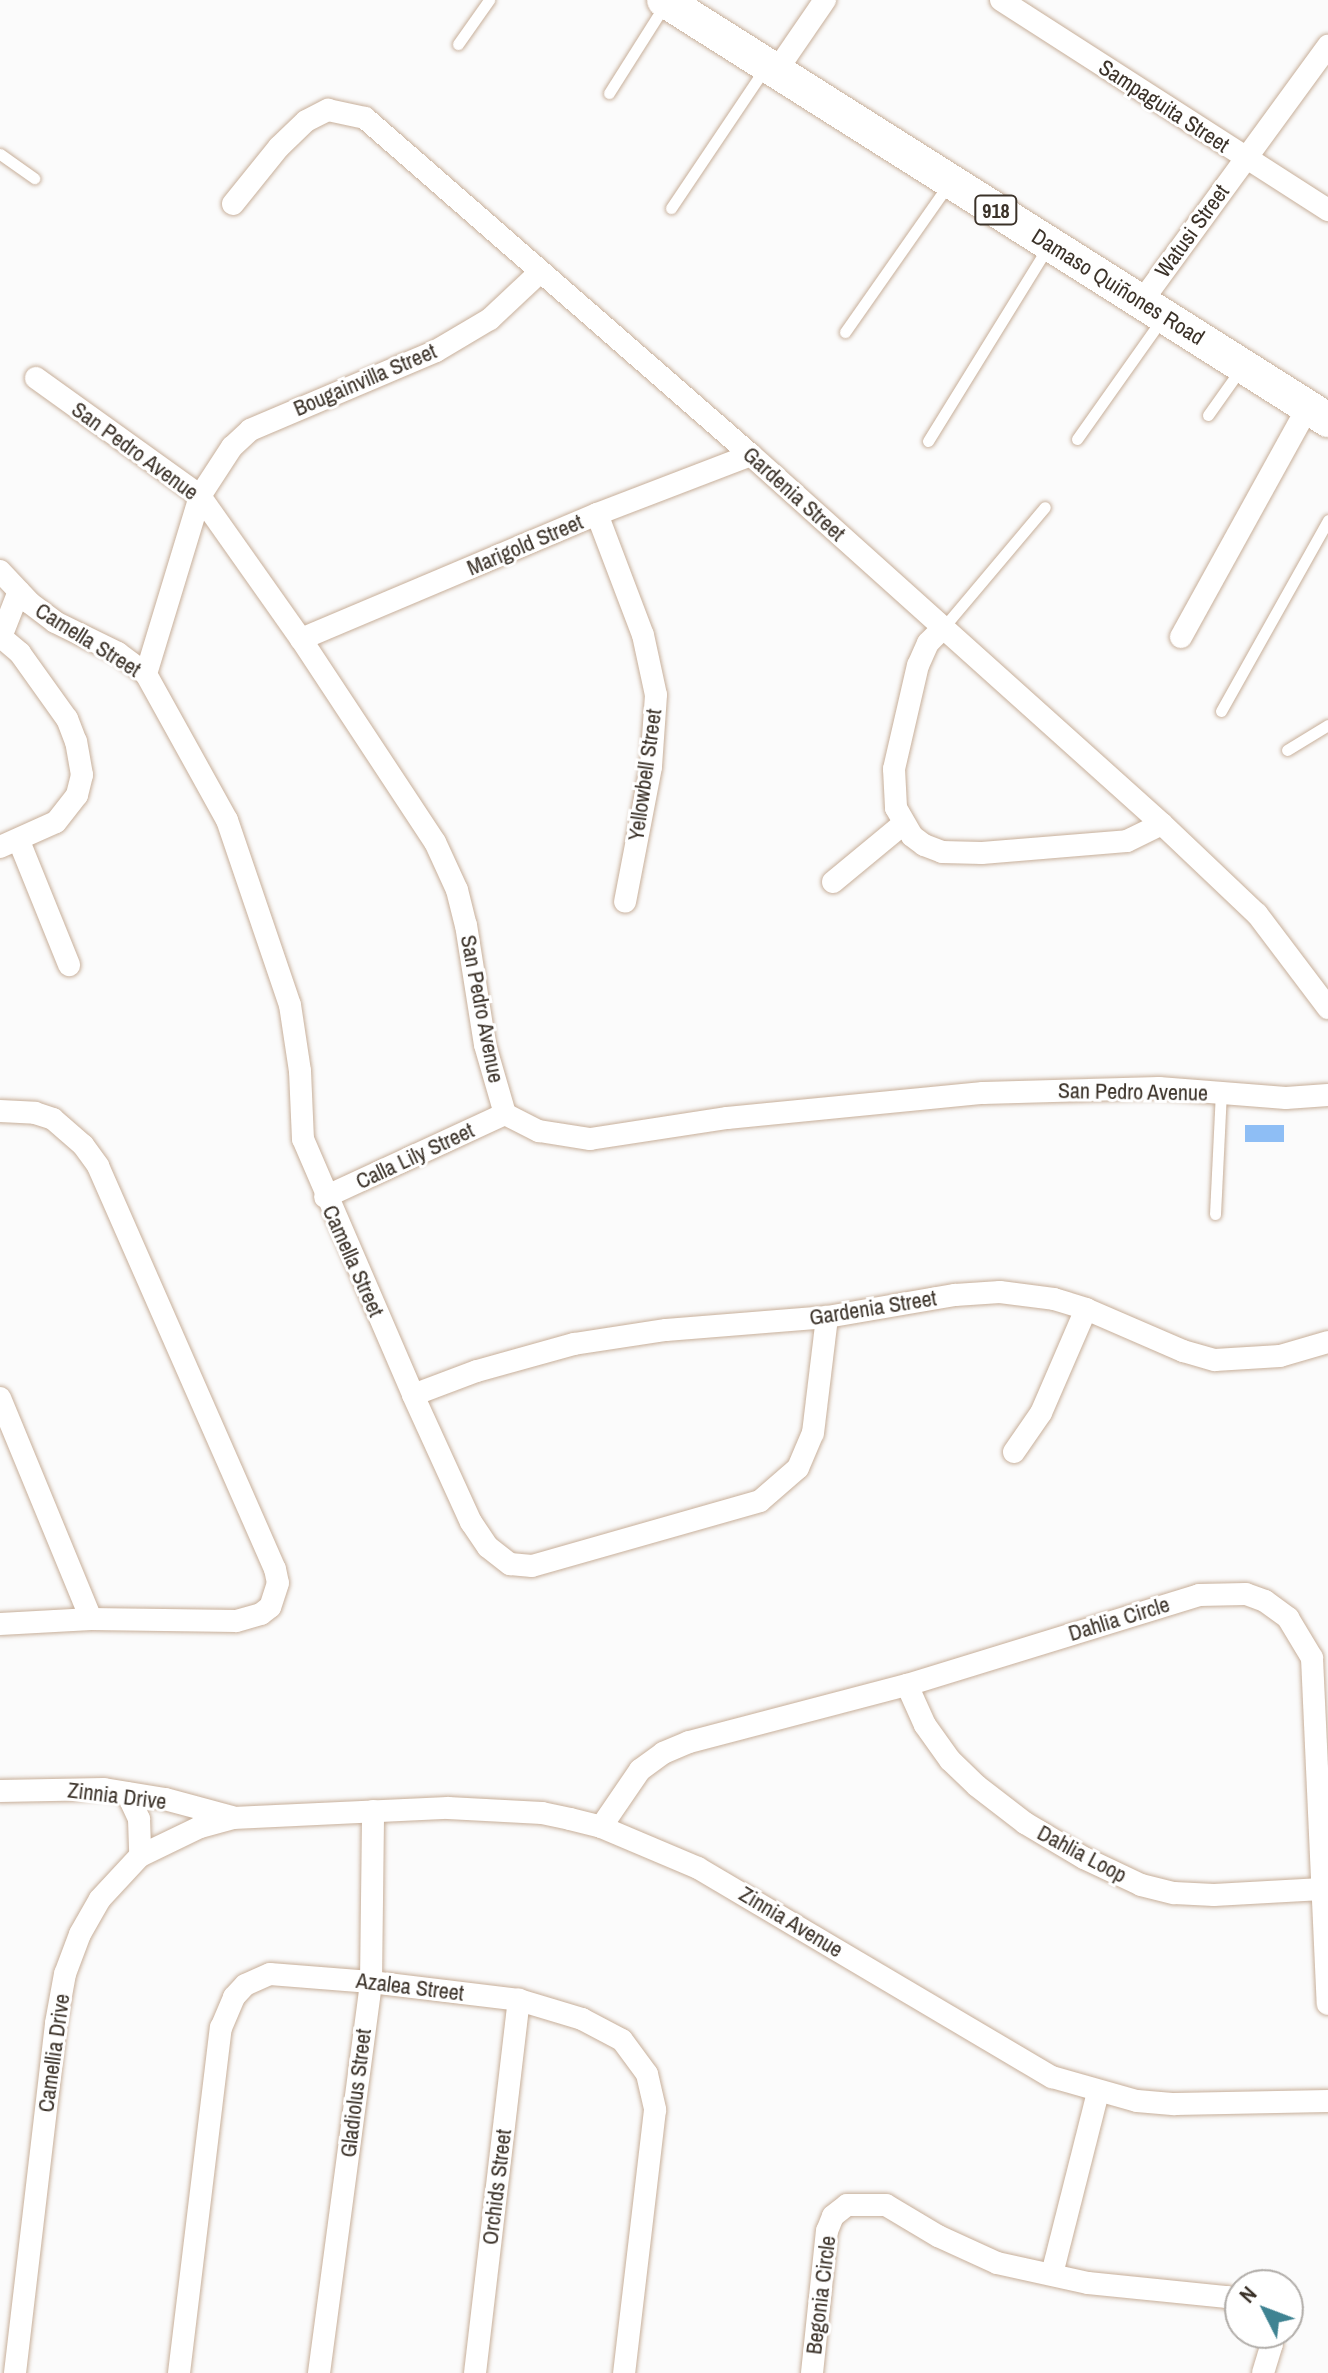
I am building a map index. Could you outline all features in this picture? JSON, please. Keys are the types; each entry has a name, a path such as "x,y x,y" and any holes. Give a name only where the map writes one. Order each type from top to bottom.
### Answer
{"main road":[{"name":"Damaso Quiñones Road","path":"665,1 1318,413"}],"street":[{"path":"772,67 825,0"},
{"name":"Sampaguita Street","path":"1001,0 1328,210"},
{"name":"Watusi Street","path":"1153,308 1245,158 1328,46"},
{"name":"Gardenia Street","path":"233,204 279,147 306,121 328,110 365,118 751,455 1162,824 1257,914 1328,1008"},
{"name":"Bougainvilla Street","path":"146,674 200,496 232,447 250,430 436,351 490,319 540,272"},
{"name":"San Pedro Avenue","path":"36,378 200,496 301,639 435,842 457,890 485,1045 505,1114 539,1131 590,1139 727,1118 983,1093 1159,1088 1286,1098 1328,1095"},
{"path":"1181,637 1318,413"},
{"name":"Marigold Street","path":"301,639 597,514 751,455"},
{"name":"Yellowbell Street","path":"597,514 643,635 656,695 651,767 625,902"},
{"name":"Camella Street","path":"0,571 55,622 118,653 146,674 227,820 264,920 290,1005 300,1071 303,1139 325,1197 413,1395 471,1522 488,1547 510,1564 532,1566 760,1501 781,1486 798,1468 813,1433 827,1317"},
{"path":"19,591 1,637 20,653 67,719 76,742 82,775 77,795 68,811 56,822 6,841 69,965"},
{"path":"943,628 928,643 918,665 894,769 894,796 903,824 924,845 952,854 1127,841 1162,824"},
{"path":"833,882 903,824"},
{"path":"0,1111 35,1113 53,1119 83,1145 98,1166 112,1190 269,1554 278,1583 270,1607 261,1614 236,1621 91,1619 0,1624"},
{"name":"Calla Lily Street","path":"325,1197 505,1114"},
{"name":"Gardenia Street","path":"413,1395 477,1371 574,1344 666,1330 827,1317 955,1295 1000,1292 1054,1299 1086,1309 1183,1351 1215,1360 1280,1356 1328,1342"},
{"path":"1014,1452 1041,1413 1086,1309"},
{"path":"0,1398 91,1619"},
{"name":"Dahlia Circle","path":"601,1827 640,1770 663,1753 689,1742 907,1685 1199,1595 1246,1594 1265,1601 1288,1618 1312,1658 1328,2004"},
{"name":"Dahlia Loop","path":"907,1685 925,1725 977,1786 1025,1823 1084,1858 1141,1885 1174,1893 1214,1895 1322,1889"},
{"name":"Zinnia Drive","path":"0,1791 85,1789 127,1793 233,1818"},
{"path":"127,1793 139,1819 140,1856"},
{"name":"Zinnia Avenue","path":"233,1818 373,1811 512,1811 542,1813 601,1827 698,1868 1052,2077 1098,2092 1175,2104 1328,2101"},
{"name":"Gladiolus Street","path":"319,2373 371,1982 373,1811"},
{"name":"Camellia Drive","path":"15,2373 54,2038 65,1974 80,1934 100,1899 140,1856 200,1827 233,1818"},
{"name":"Azalea Street","path":"179,2373 221,2028 226,2012 245,1985 270,1974 371,1982 519,2000 582,2019 613,2034 637,2056 653,2090 652,2155 624,2373"},
{"name":"Orchids Street","path":"475,2373 519,2000"},
{"path":"1052,2274 1098,2092"},
{"name":"Begonia Circle","path":"812,2373 827,2231 833,2216 847,2205 886,2205 938,2236 997,2263 1088,2283 1224,2297"},
{"path":"1263,2373 1270,2349"}],"lane":[{"path":"458,44 489,0"},
{"path":"609,93 665,1"},
{"path":"671,208 772,67"},
{"path":"0,154 34,178"},
{"path":"845,332 951,182"},
{"path":"928,441 1049,244"},
{"path":"1077,439 1153,308"},
{"path":"1208,415 1243,366"},
{"path":"943,628 1045,507"},
{"path":"1221,711 1328,520"},
{"path":"1287,750 1328,725"},
{"path":"1215,1214 1221,1093"}],"water":[{"path":"1245,1125 1284,1125 1284,1142 1245,1142"}]}
